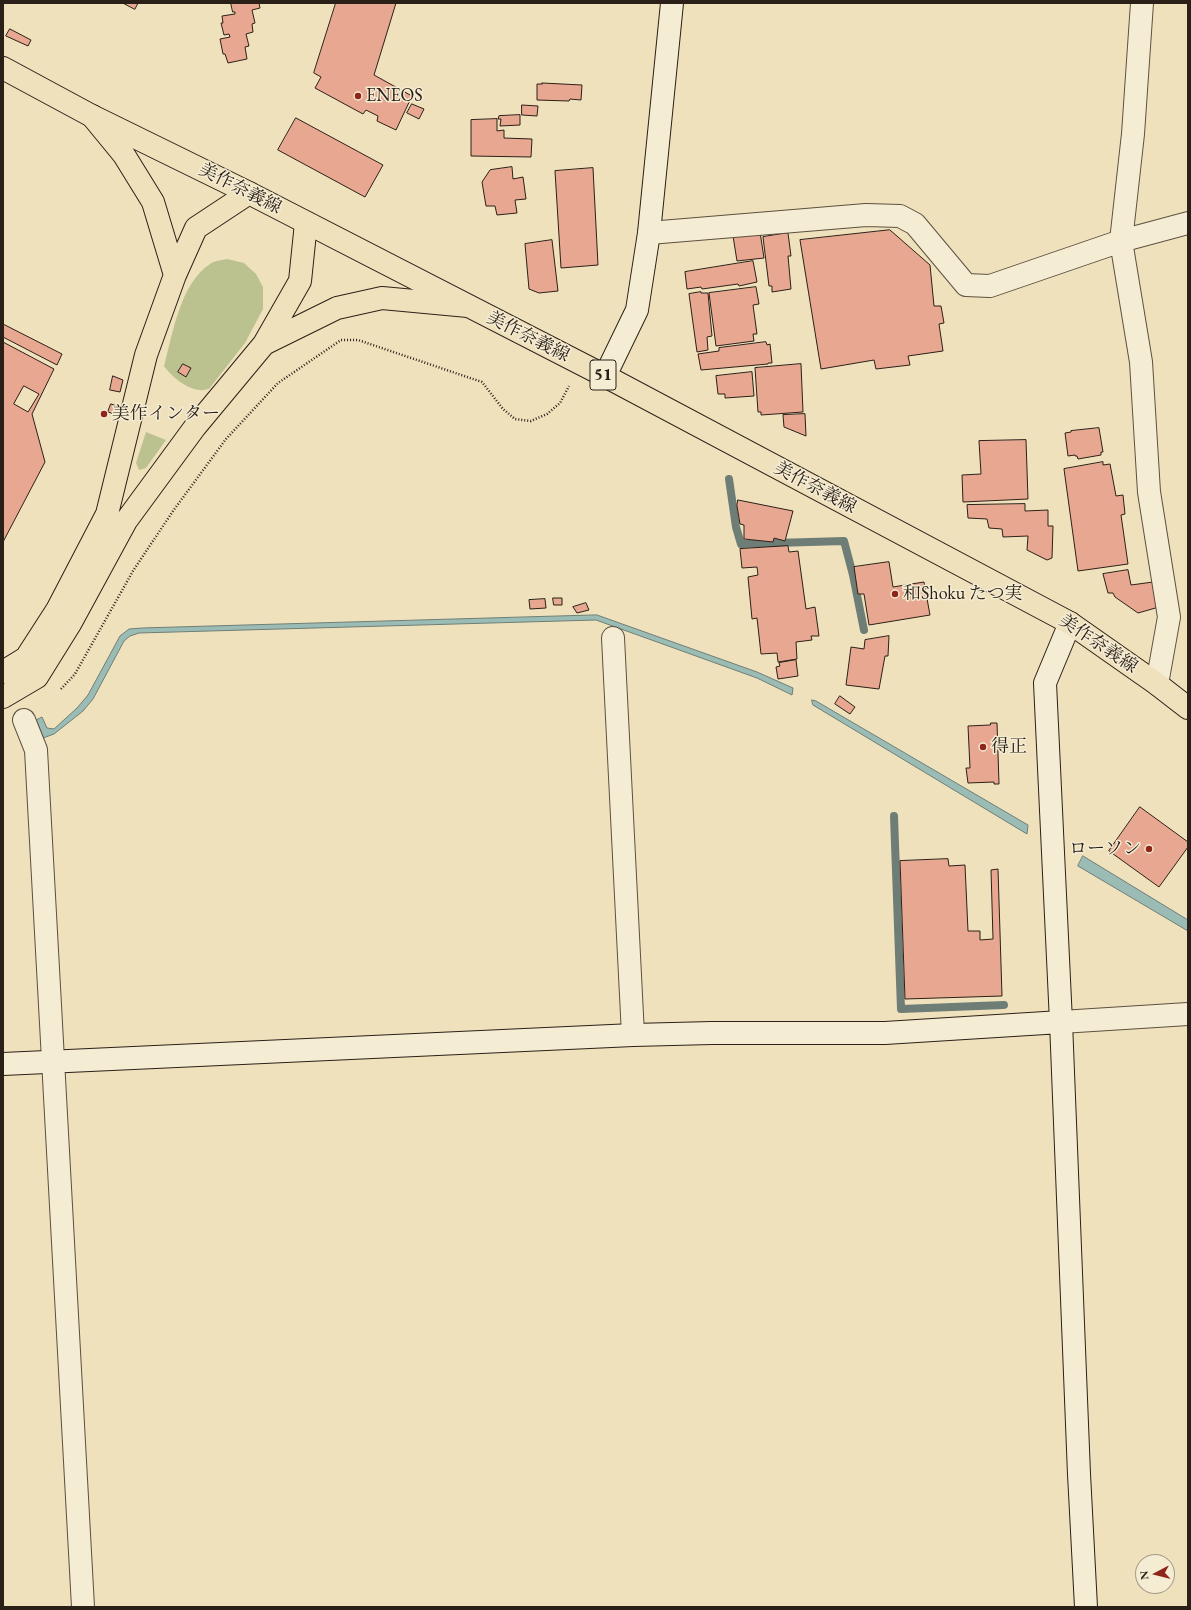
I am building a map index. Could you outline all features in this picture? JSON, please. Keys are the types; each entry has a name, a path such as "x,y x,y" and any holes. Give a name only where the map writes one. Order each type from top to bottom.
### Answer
{"main road":[{"name":"美作奈義線","path":"3,68 92,116 248,193 581,364 1070,623 1157,684 1188,708"},
{"path":"92,116 124,155 153,202 176,275"},
{"path":"3,672 26,658 57,610 107,514 146,355 176,275 196,228 248,193"},
{"path":"3,697 37,677 70,624 126,521 194,427 264,344 300,281 306,223"},
{"path":"264,344 337,308 382,298 468,306"}],"street":[{"path":"604,376 638,310 649,233 672,3"},
{"path":"1142,3 1133,134 1121,241 1141,362 1149,492 1169,617 1157,684"},
{"path":"649,233 866,215 900,216 915,224 966,285 990,286 1121,241 1188,223"},
{"path":"1070,623 1045,683 1086,1607"},
{"path":"613,638 633,1035"},
{"path":"24,720 36,750 83,1607"},
{"path":"3,1064 633,1035 712,1033 885,1033 1188,1014"}],"path":[{"path":"56,694 76,674 133,571 173,511 226,439 278,383 341,340 358,340 482,382 502,409 515,419 532,421 548,414 560,404 581,364"}],"green space":[{"path":"227,259 244,263 256,274 263,287 263,309 245,343 209,389 195,389 184,385 164,366 179,310 191,284 210,264"},
{"path":"146,432 166,440 146,468 139,470 136,463"}],"water":[{"path":"597,615 757,672 793,688 792,695 757,678 596,620 139,633 130,636 124,641 93,699 83,711 54,734 43,738 36,720 42,717 47,728 54,729 77,708 88,695 120,636 129,629"},
{"path":"812,700 1028,825 1027,834 813,705"},
{"path":"1083,856 1188,920 1188,931 1078,866"}],"building":[{"path":"123,3 138,3 135,9"},
{"path":"231,3 259,3 260,8 252,10 255,23 252,24 253,32 246,34 249,46 245,47 247,59 228,63 225,54 223,54 220,39 230,37 229,34 224,35 221,23 223,23 222,16 235,14"},
{"path":"336,3 396,3 374,75 412,96 396,130 377,121 378,116 366,110 363,114 315,88 321,77 314,73"},
{"path":"10,29 31,40 28,46 6,36"},
{"path":"537,84 582,85 581,100 537,100"},
{"path":"412,104 424,109 419,119 407,113"},
{"path":"522,105 538,106 537,116 522,115"},
{"path":"520,115 520,125 500,126 501,119 498,119 499,116"},
{"path":"296,118 383,165 365,197 278,150"},
{"path":"497,119 497,131 504,130 504,138 532,139 531,157 471,156 471,120"},
{"path":"512,167 513,179 523,177 526,199 515,200 517,213 497,215 495,206 486,206 482,182 490,170"},
{"path":"593,168 598,265 561,268 555,171"},
{"path":"890,230 930,265 934,306 941,306 944,323 939,324 943,351 908,356 910,365 876,369 874,360 821,369 800,240"},
{"path":"760,232 764,258 737,261 733,236"},
{"path":"788,233 791,256 788,256 791,289 772,292 772,286 769,286 763,237"},
{"path":"552,240 558,291 539,293 529,289 525,244"},
{"path":"753,261 757,282 739,286 738,284 702,289 701,287 687,289 685,272"},
{"path":"756,287 759,304 753,305 757,334 753,334 754,341 716,346 709,293"},
{"path":"701,292 708,293 712,336 707,337 708,350 697,352 689,294"},
{"path":"3,324 62,354 57,365 3,337"},
{"path":"3,342 54,369 32,414 45,462 3,542","holes":["24,386 39,394 28,412 14,404"]},
{"path":"766,342 767,345 770,344 772,363 701,370 698,354 719,351 719,348"},
{"path":"183,364 191,368 186,377 178,372"},
{"path":"801,364 803,412 761,415 761,412 758,412 755,368"},
{"path":"752,372 754,396 725,398 725,394 718,394 716,376"},
{"path":"113,376 123,380 120,392 110,390"},
{"path":"111,404 117,406 114,414 108,412"},
{"path":"805,414 806,436 784,427 783,415"},
{"path":"1099,428 1103,452 1101,452 1101,455 1078,459 1075,455 1068,456 1065,433"},
{"path":"1026,440 1028,499 963,502 962,475 981,474 979,441"},
{"path":"1103,462 1103,465 1110,464 1116,496 1123,495 1125,514 1121,515 1128,564 1078,571 1064,469"},
{"path":"738,500 793,511 785,541 774,538 773,542 744,539 744,525 740,524 737,506"},
{"path":"1025,504 1025,511 1048,510 1048,526 1053,526 1052,558 1047,560 1027,550 1028,536 1003,537 1002,529 989,528 987,519 968,518 967,505"},
{"path":"788,546 789,552 798,551 806,609 815,607 819,636 811,636 812,640 796,642 797,659 778,662 777,653 761,654 757,618 752,619 748,577 758,575 757,567 742,568 740,549"},
{"name":"和Shoku たつ実","path":"889,562 893,587 924,582 930,615 869,625 864,594 858,594 854,567"},
{"path":"1128,570 1131,585 1153,582 1159,607 1138,613 1115,597 1113,593 1108,593 1103,574"},
{"path":"553,598 562,598 562,605 554,605"},
{"path":"545,599 546,608 530,609 529,600"},
{"path":"586,603 589,610 577,613 573,607"},
{"path":"889,636 888,656 885,656 879,689 846,685 851,647 864,649 865,640"},
{"path":"796,660 798,676 778,679 776,667 780,666 779,663"},
{"path":"840,696 855,707 850,714 835,704"},
{"name":"得正","path":"991,723 997,723 999,784 994,784 994,782 968,783 966,768 970,768 968,726 990,725"},
{"name":"ローソン","path":"1140,807 1188,842 1188,847 1159,887 1109,851"},
{"path":"948,859 949,866 965,865 968,931 980,931 980,940 993,939 991,870 998,869 1002,996 905,999 900,861"}],"waterway":[{"path":"729,479 736,527 741,544 844,541 853,575 864,630"},
{"path":"894,816 901,1009 1004,1005"}],"place":[{"name":"ENEOS","path":"358,96"},
{"name":"美作インター","path":"104,414"},
{"name":"和Shoku たつ実","path":"895,594"},
{"name":"得正","path":"983,747"},
{"name":"ローソン","path":"1149,849"}]}
